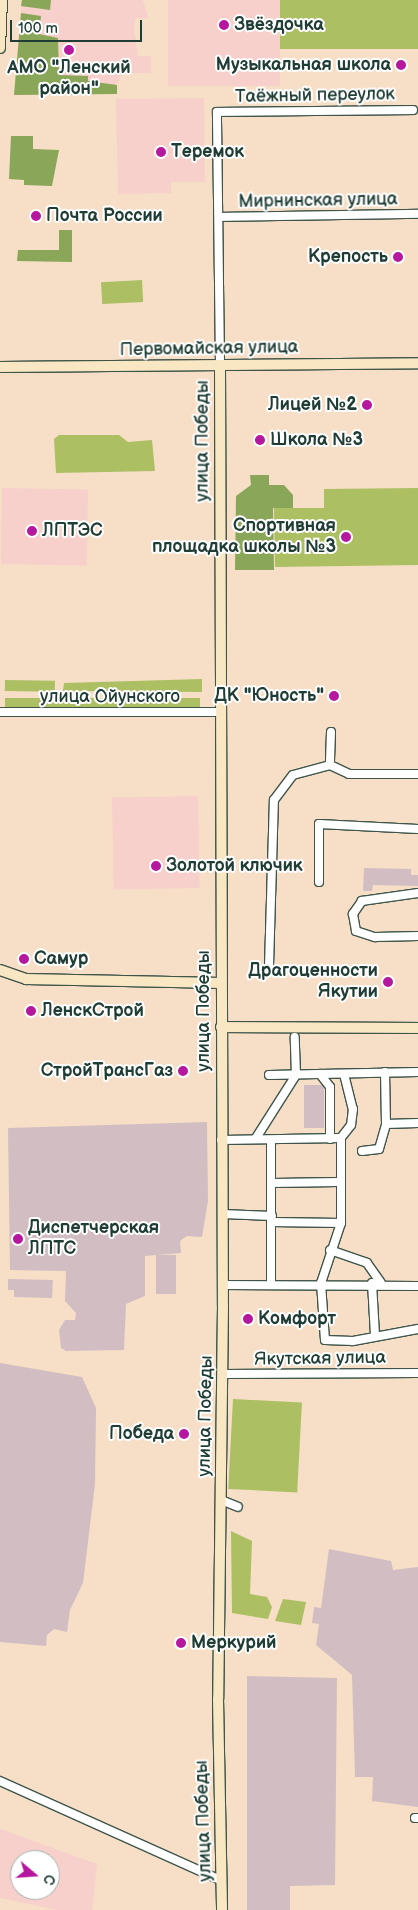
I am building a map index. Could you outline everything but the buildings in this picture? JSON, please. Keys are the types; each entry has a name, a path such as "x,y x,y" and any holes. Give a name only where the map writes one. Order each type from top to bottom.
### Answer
{"main road":[{"path":"0,48 2,0"},
{"name":"Первомайская улица","path":"0,367 418,363"},
{"name":"улица Победы","path":"220,365 220,1027 223,1374 218,1708 222,1910"},
{"path":"0,970 26,979 221,983"},
{"path":"220,1027 418,1028"}],"street":[{"name":"Таёжный переулок","path":"217,112 413,110"},
{"name":"улица Победы","path":"217,112 220,365"},
{"name":"Мирнинская улица","path":"219,217 418,214"},
{"name":"улица Ойунского","path":"0,712 221,712"},
{"path":"330,765 331,732"},
{"path":"269,966 274,800 293,775 330,765 349,774 418,774"},
{"path":"318,882 319,824 418,829"},
{"path":"418,893 362,901 353,914 356,931 376,937 418,936"},
{"path":"256,1138 296,1075 295,1037"},
{"path":"362,1151 379,1149 386,1124 385,1072"},
{"path":"269,1075 418,1072"},
{"path":"320,1074 330,1087 330,1139"},
{"path":"344,1074 353,1109 351,1125 341,1138 338,1182 341,1223 330,1250 321,1283 325,1340 353,1341 375,1335 418,1329"},
{"path":"386,1124 418,1123"},
{"path":"222,1140 256,1138 271,1142 341,1138"},
{"path":"271,1142 273,1183 271,1282"},
{"path":"273,1183 338,1182"},
{"path":"222,1214 341,1223"},
{"path":"330,1250 367,1263 381,1283"},
{"path":"223,1285 271,1282 381,1283 418,1286"},
{"path":"372,1283 375,1335"},
{"name":"Якутская улица","path":"223,1374 418,1373"},
{"path":"221,1500 238,1507"},
{"path":"0,1781 222,1881"}],"shaded area":[{"path":"22,0 143,0 148,18 136,18 134,27 138,56 151,56 151,73 122,73 117,85 15,82"},
{"name":"Звёздочка","path":"168,0 280,0 280,86 168,86"},
{"name":"Теремок","path":"204,98 205,182 171,182 171,193 118,194 116,99"},
{"path":"2,488 88,490 87,565 1,564"},
{"name":"Золотой ключик","path":"198,796 200,888 114,889 112,798"},
{"path":"364,868 411,869 411,875 418,875 418,886 373,885 372,891 363,891"},
{"path":"304,1085 324,1085 324,1128 304,1128"},
{"path":"207,1122 208,1201 202,1237 187,1236 180,1241 181,1253 145,1256 145,1296 126,1304 124,1350 66,1351 61,1348 59,1330 65,1320 75,1320 76,1313 65,1301 66,1271 10,1270 8,1128"},
{"path":"156,1255 176,1255 176,1294 156,1294"},
{"path":"8,1279 53,1280 52,1298 14,1297 14,1290 8,1290"},
{"path":"0,1363 82,1377 96,1408 95,1484 83,1583 70,1610 67,1632 54,1629 47,1635 46,1646 0,1642"},
{"path":"329,1549 391,1561 393,1570 418,1567 418,1807 372,1801 373,1777 355,1777 352,1675 316,1645 319,1624 312,1623 314,1607 321,1608"},
{"path":"247,1676 337,1678 335,1885 290,1886 290,1910 247,1910"},
{"path":"0,1829 58,1850 10,1850 10,1900 60,1900 60,1851 97,1864 92,1910 58,1910 0,1898"}],"green space":[{"path":"22,0 51,0 50,10 21,6"},
{"path":"280,0 418,0 418,49 280,49"},
{"path":"21,13 41,16 39,34 58,38 59,75 88,76 88,81 117,85 117,94 14,95"},
{"path":"11,136 33,136 33,149 59,150 52,186 24,185 24,180 9,179"},
{"path":"59,230 72,230 72,262 17,261 18,250 59,250"},
{"path":"142,280 143,302 102,304 101,282"},
{"path":"59,435 119,435 128,442 152,440 155,471 56,473 54,439"},
{"path":"250,475 269,475 269,485 284,485 293,495 293,508 273,508 274,570 235,570 236,496 251,485"},
{"name":"Спортивная площадка школы №3","path":"418,488 418,565 275,567 274,508 324,508 324,489"},
{"path":"202,679 202,692 63,691 64,683"},
{"path":"5,680 55,681 55,692 5,691"},
{"path":"5,698 200,698 200,709 5,709"},
{"path":"233,1399 302,1403 297,1492 228,1489"},
{"path":"231,1531 252,1541 250,1594 267,1597 272,1607 268,1619 232,1613"},
{"path":"283,1599 306,1602 301,1625 275,1621"}],"place":[{"name":"Звёздочка","path":"224,25"},
{"name":"АМО \"Ленский район\"","path":"69,50"},
{"name":"Музыкальная школа","path":"401,65"},
{"name":"Теремок","path":"161,152"},
{"name":"Почта России","path":"36,216"},
{"name":"Крепость","path":"398,257"},
{"name":"Лицей №2","path":"367,405"},
{"name":"Школа №3","path":"260,440"},
{"name":"ЛПТЭС","path":"32,531"},
{"name":"Спортивная площадка школы №3","path":"346,537"},
{"name":"ДК \"Юность\"","path":"334,696"},
{"name":"Золотой ключик","path":"156,866"},
{"name":"Самур","path":"24,959"},
{"name":"Драгоценности Якутии","path":"388,982"},
{"name":"ЛенскСтрой","path":"31,1011"},
{"name":"СтройТрансГаз","path":"183,1071"},
{"name":"Диспетчерская ЛПТС","path":"18,1239"},
{"name":"Комфорт","path":"248,1319"},
{"name":"Победа","path":"184,1434"},
{"name":"Меркурий","path":"181,1643"}]}
